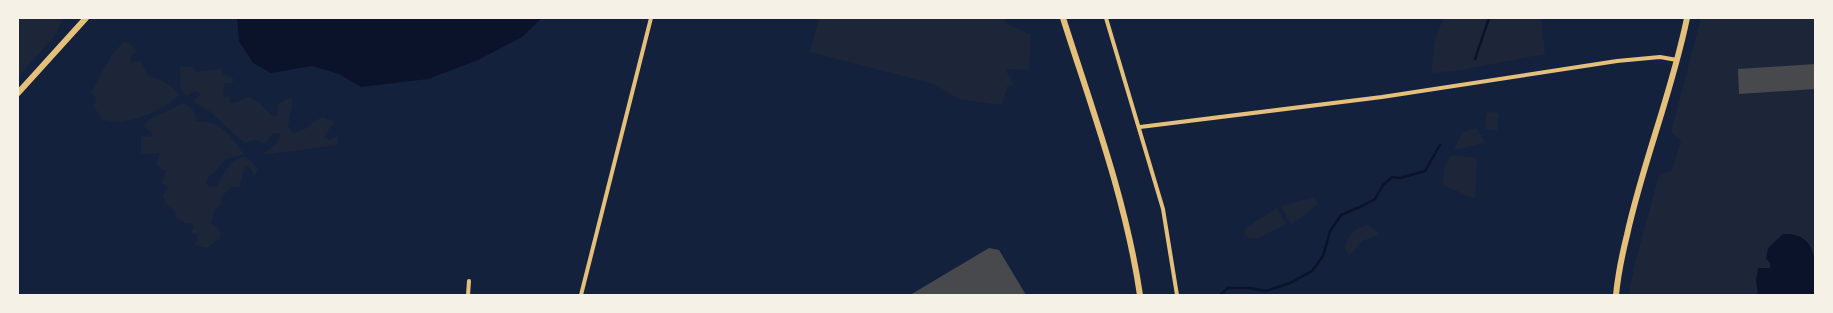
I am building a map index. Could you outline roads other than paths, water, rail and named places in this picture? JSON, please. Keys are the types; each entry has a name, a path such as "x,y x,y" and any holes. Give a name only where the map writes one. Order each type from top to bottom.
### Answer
{"street":[{"path":"18,93 86,18"},
{"path":"581,295 651,18"},
{"path":"1063,18 1108,159 1130,244 1140,295"},
{"path":"1106,18 1140,127 1163,209 1177,295"},
{"path":"1616,295 1631,216 1677,60 1687,18"},
{"path":"1140,127 1368,98 1617,61 1660,57 1677,60"},
{"path":"468,295 469,281"}],"waterway":[{"path":"1475,59 1489,18"},
{"path":"1220,295 1228,288 1249,288 1266,291 1290,283 1312,271 1323,256 1330,231 1341,215 1375,199 1383,185 1392,177 1400,178 1425,171 1440,145"}]}
